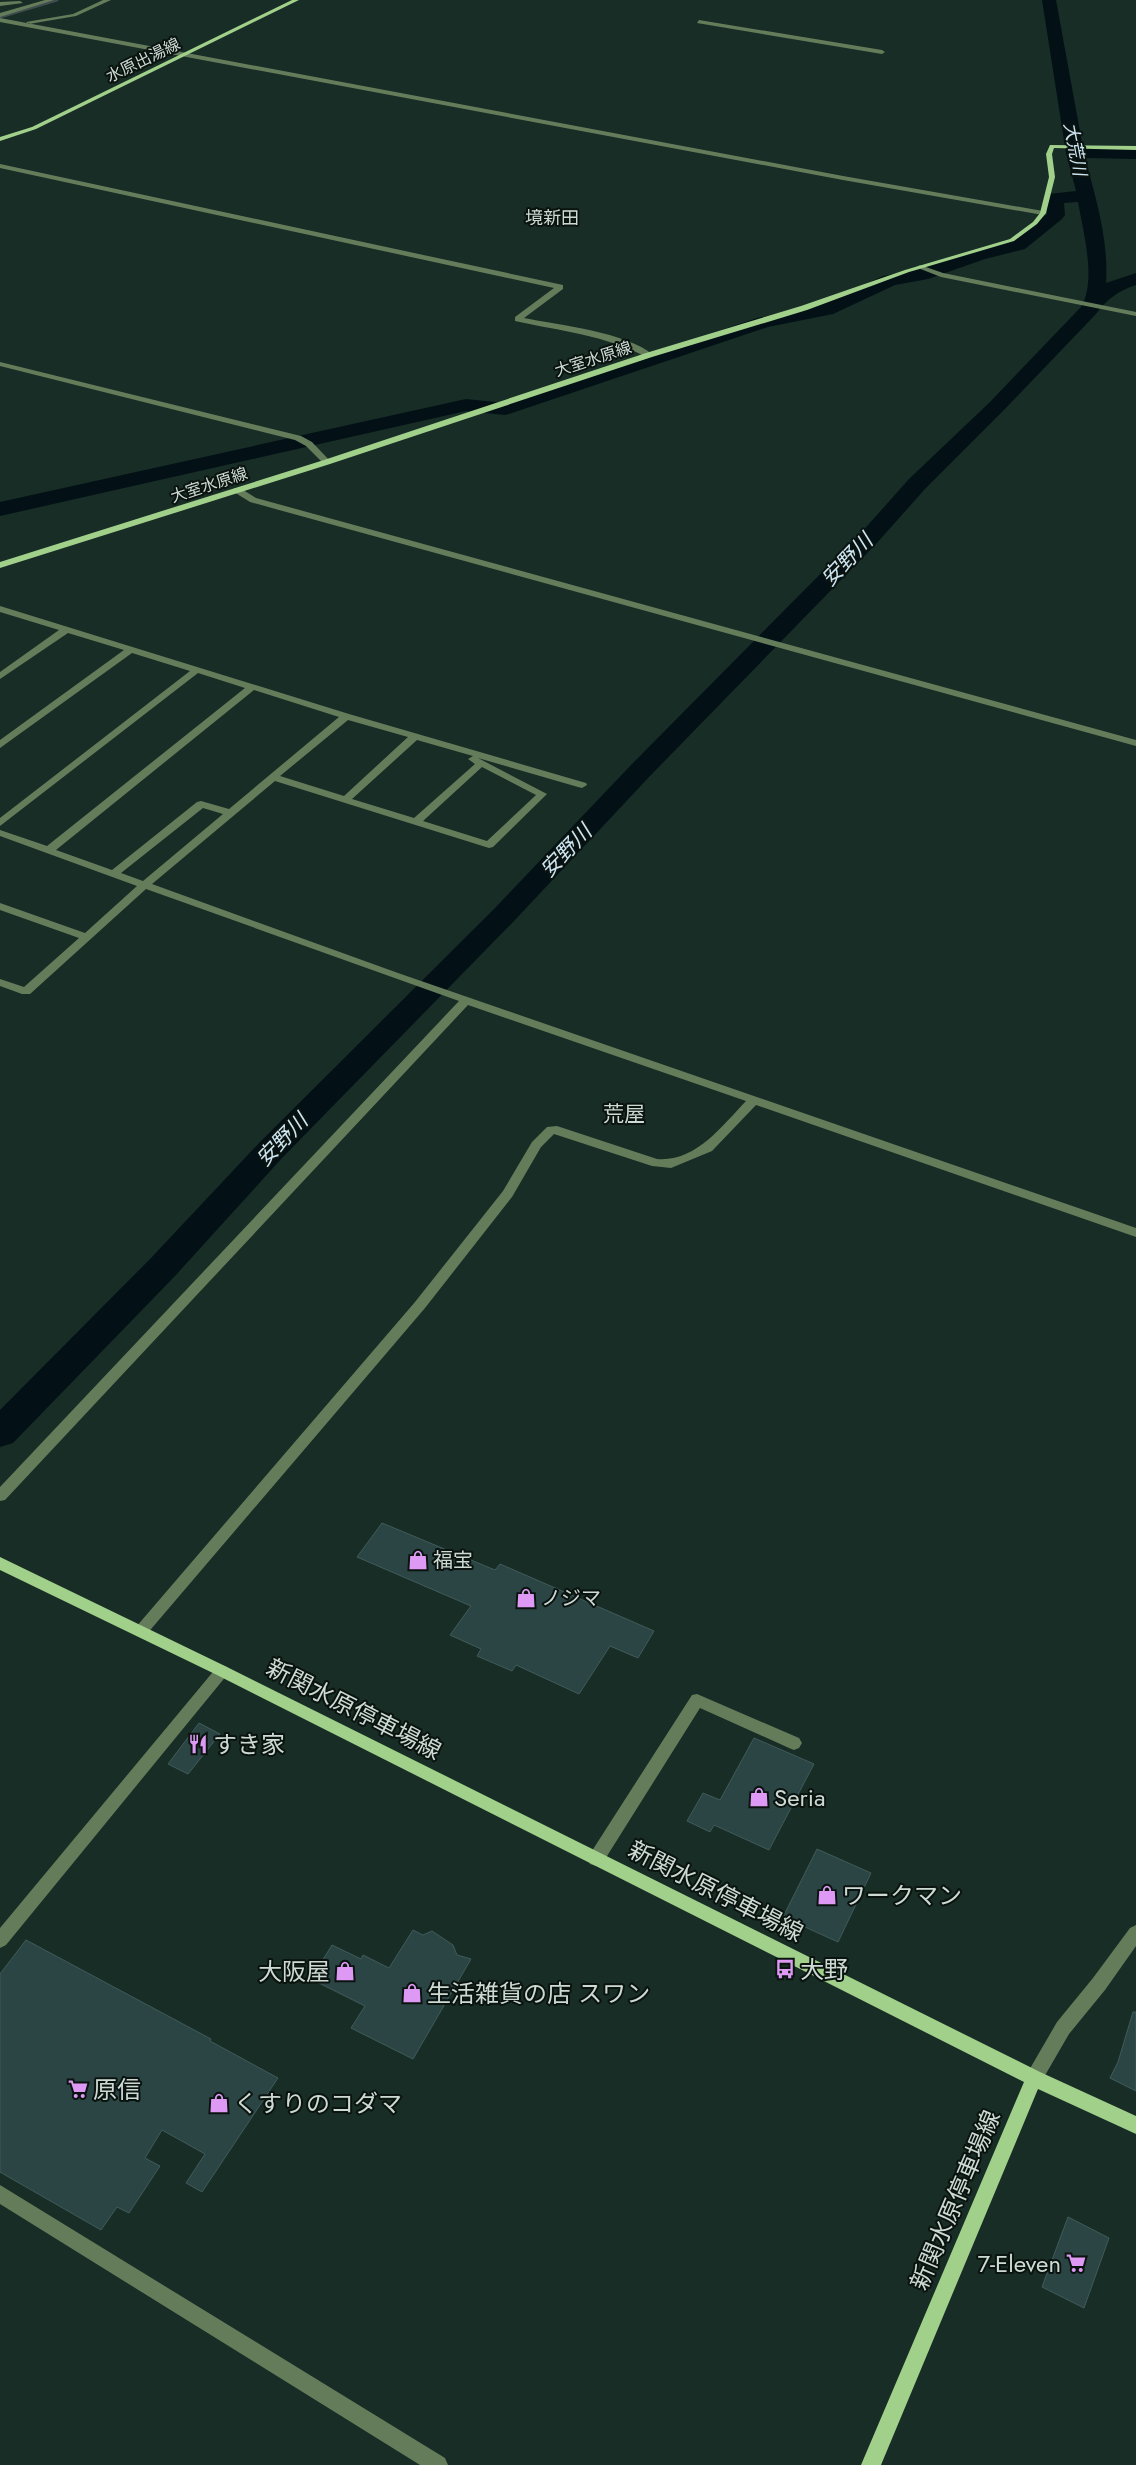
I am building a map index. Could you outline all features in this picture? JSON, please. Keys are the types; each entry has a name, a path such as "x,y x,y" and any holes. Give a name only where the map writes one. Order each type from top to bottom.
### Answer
{"main road":[{"name":"水原出湯線","path":"0,139 34,128 296,0"},
{"path":"1043,213 1052,177 1049,154 1052,146 1136,148"},
{"name":"大室水原線","path":"0,565 327,462 649,355 804,308 1012,240 1035,223 1043,213"},
{"name":"新関水原停車場線","path":"0,1562 142,1631 1034,2078 871,2465"},
{"path":"1034,2078 1136,2125"}],"street":[{"path":"0,15 51,0"},
{"path":"20,24 74,15 108,0"},
{"path":"0,4 35,5"},
{"path":"0,20 843,178 1043,213"},
{"path":"699,22 882,52"},
{"path":"0,166 560,287 518,320 613,340 635,346 649,355"},
{"path":"923,268 935,273 1136,314"},
{"path":"0,364 298,438 309,444 327,462"},
{"path":"238,490 254,500 1136,743"},
{"path":"0,609 346,716 582,785"},
{"path":"1,674 67,629"},
{"path":"0,745 130,649"},
{"path":"0,823 197,670"},
{"path":"49,850 252,687"},
{"path":"0,982 26,992 146,884 346,716"},
{"path":"345,800 415,736"},
{"path":"273,777 489,845 542,794 448,746"},
{"path":"416,822 481,763"},
{"path":"114,873 201,804 230,813"},
{"path":"0,833 146,884 394,975 1136,1234"},
{"path":"0,906 86,938"},
{"path":"0,1496 463,999"},
{"path":"142,1631 420,1305 508,1194 536,1146 551,1130 557,1130 656,1163 671,1164 714,1144 754,1100"},
{"path":"0,1940 222,1671"},
{"path":"596,1859 697,1700 794,1743"},
{"path":"1034,2078 1063,2028 1099,1984 1136,1933"},
{"path":"0,2194 438,2465"}],"building":[{"name":"ノジマ","path":"382,1523 495,1570 500,1564 654,1631 638,1658 610,1646 579,1694 516,1665 512,1671 477,1656 481,1649 450,1635 471,1606 357,1557"},
{"name":"すき家","path":"199,1723 220,1734 188,1774 168,1764"},
{"name":"Seria","path":"754,1738 814,1764 769,1850 714,1825 710,1832 687,1821 703,1793 720,1800"},
{"name":"ワークマン","path":"817,1849 871,1873 838,1942 783,1917"},
{"name":"生活雑貨の店 スワン","path":"413,1930 423,1935 432,1931 453,1945 457,1955 471,1959 413,2059 351,2028 365,2006 311,1979 332,1945 361,1959 363,1955 389,1968"},
{"name":"原信","path":"26,1940 211,2039 210,2041 278,2078 202,2192 186,2183 205,2154 162,2130 145,2158 160,2166 129,2213 117,2207 101,2230 0,2172 0,1974"},
{"path":"1133,2012 1136,2012 1136,2091 1110,2078 1118,2062"},
{"name":"7-Eleven","path":"1068,2217 1109,2238 1084,2308 1042,2287"}],"waterway":[{"path":"0,17 57,0"},
{"name":"大荒川","path":"1049,0 1075,153"},
{"path":"1075,153 1136,154"},
{"name":"大荒川","path":"1075,153 1086,196"},
{"path":"0,509 466,405 505,409 764,322 826,310 890,280 921,275 978,255 1018,245 1056,215 1055,198 1086,196"},
{"name":"大荒川","path":"1086,196 1098,262 1095,298"},
{"name":"安野川","path":"0,1433 163,1267 271,1150 504,915 641,770 868,539 917,484 996,407 1089,310 1097,298 1121,283 1136,279"}],"place":[{"name":"福宝","path":"418,1560"},
{"name":"ノジマ","path":"526,1598"},
{"name":"すき家","path":"198,1744"},
{"name":"Seria","path":"759,1797"},
{"name":"ワークマン","path":"827,1895"},
{"name":"大野","path":"785,1969"},
{"name":"大阪屋","path":"345,1971"},
{"name":"生活雑貨の店 スワン","path":"412,1993"},
{"name":"原信","path":"78,2089"},
{"name":"くすりのコダマ","path":"219,2103"},
{"name":"7-Eleven","path":"1076,2263"}],"district":[{"name":"境新田","path":"552,218"},
{"name":"荒屋","path":"624,1114"}]}
